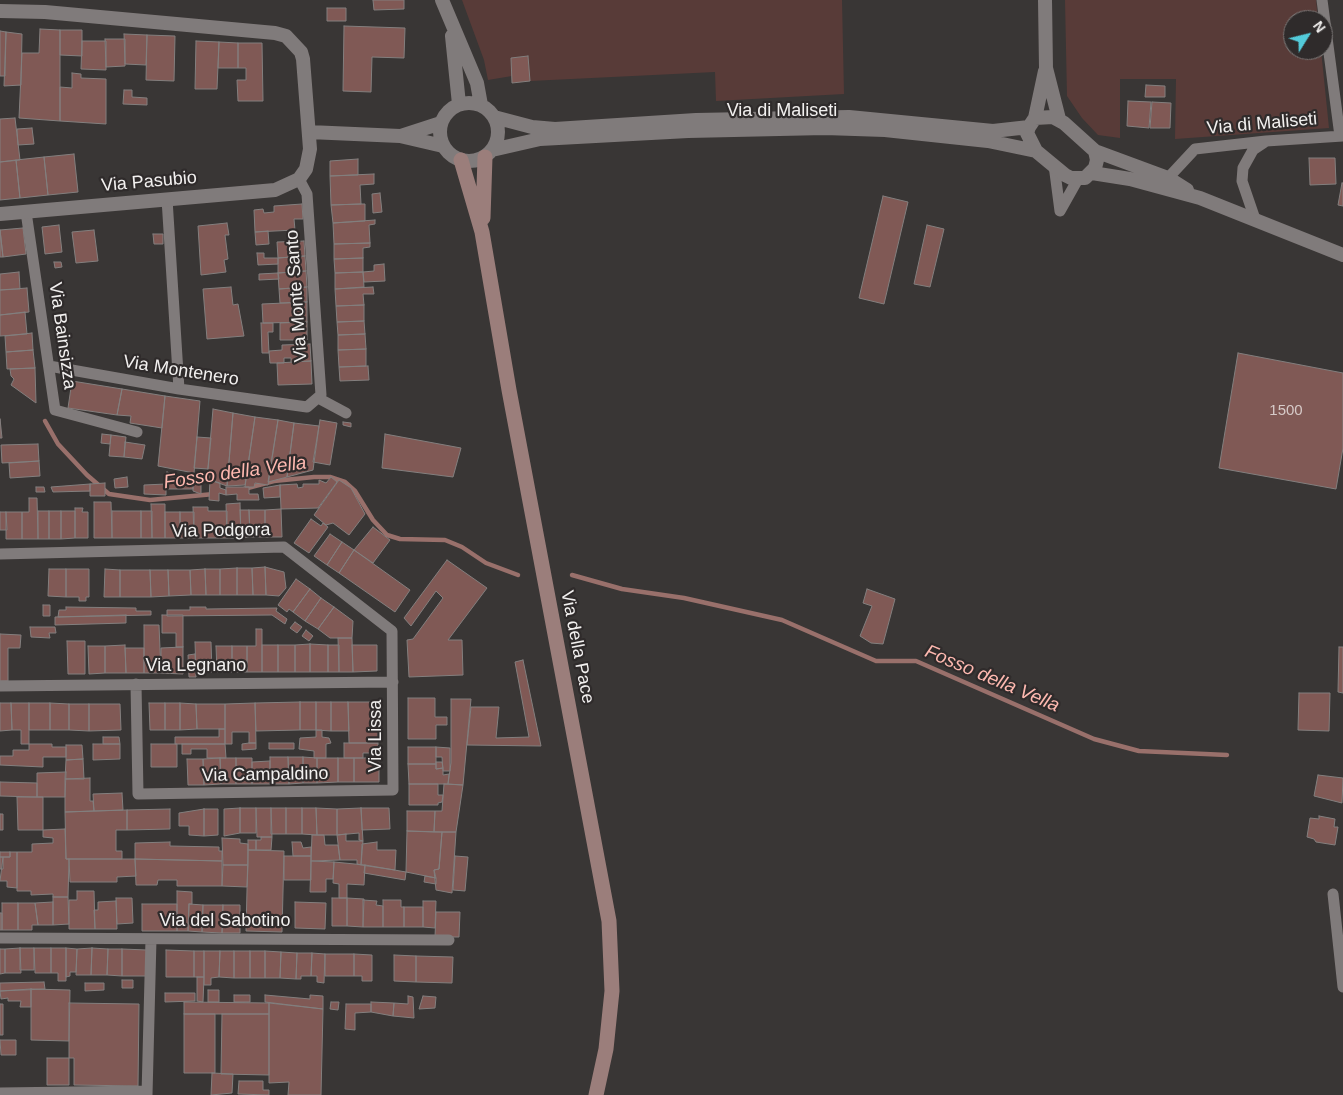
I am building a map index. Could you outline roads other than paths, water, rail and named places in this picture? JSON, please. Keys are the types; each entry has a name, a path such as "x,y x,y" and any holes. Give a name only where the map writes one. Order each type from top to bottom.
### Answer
{"main road":[{"path":"482,232 488,154"},
{"path":"461,160 482,232"},
{"name":"Via della Pace","path":"482,232 509,390 609,921 612,991 603,1071"},
{"path":"596,1095 603,1071"},
{"path":"603,1071 604,1095"}],"street":[{"path":"442,0 477,84 481,105"},
{"path":"1045,0 1046,68 1059,119 1095,151 1168,178 1200,198"},
{"path":"1322,0 1341,136"},
{"path":"0,11 44,12 275,33 286,36 301,52 304,59 310,132 310,158 299,179"},
{"path":"451,20 459,104"},
{"path":"1036,151 1027,133 1032,122 1046,68"},
{"path":"474,103 481,105 494,117 498,134 488,154 469,161 461,160 448,152 443,146 440,131 441,123 445,115 459,104 474,103"},
{"name":"Via di Maliseti","path":"494,117 524,125 555,129 696,120 849,117 887,119 983,131 1053,116 1059,119"},
{"path":"400,136 441,123"},
{"name":"Via di Maliseti","path":"488,154 528,140 688,131 825,128 885,130 988,141 1036,151 1065,175 1078,179"},
{"path":"310,132 400,136 443,146"},
{"name":"Via di Maliseti","path":"1168,178 1195,149 1266,141 1341,136"},
{"path":"1255,219 1242,181 1243,168 1253,150 1266,141"},
{"path":"1092,173 1097,160 1095,151"},
{"path":"1054,165 1060,211 1078,179 1092,173 1130,179 1200,198 1339,252"},
{"name":"Via Pasubio","path":"0,214 167,198 261,192 275,190 299,179"},
{"name":"Via Monte Santo","path":"299,179 307,194 321,395 318,398"},
{"path":"167,198 179,389"},
{"name":"Via Bainsizza","path":"26,212 55,410 137,432"},
{"name":"Via Montenero","path":"49,366 179,389 307,407 318,398"},
{"path":"318,398 346,413"},
{"name":"Via Podgora","path":"0,554 284,547 392,630 393,682"},
{"name":"Via Legnano","path":"0,686 393,682"},
{"name":"Via Lissa","path":"393,682 393,790"},
{"name":"Via Campaldino","path":"136,684 138,794 393,790"},
{"path":"1333,894 1343,986"},
{"name":"Via del Sabotino","path":"0,938 449,940"},
{"path":"0,1093 147,1093 151,939"}],"waterway":[{"name":"Fosso della Vella","path":"45,421 58,444 87,475 109,494 150,500 214,494"},
{"name":"Fosso della Vella","path":"244,489 274,481 330,477 345,482 355,491 373,520 387,535 400,539 445,540 462,547 486,563 518,575"},
{"name":"Fosso della Vella","path":"572,575 622,589 684,598 782,620 876,661 916,661 1094,739 1139,751 1227,755"}]}
